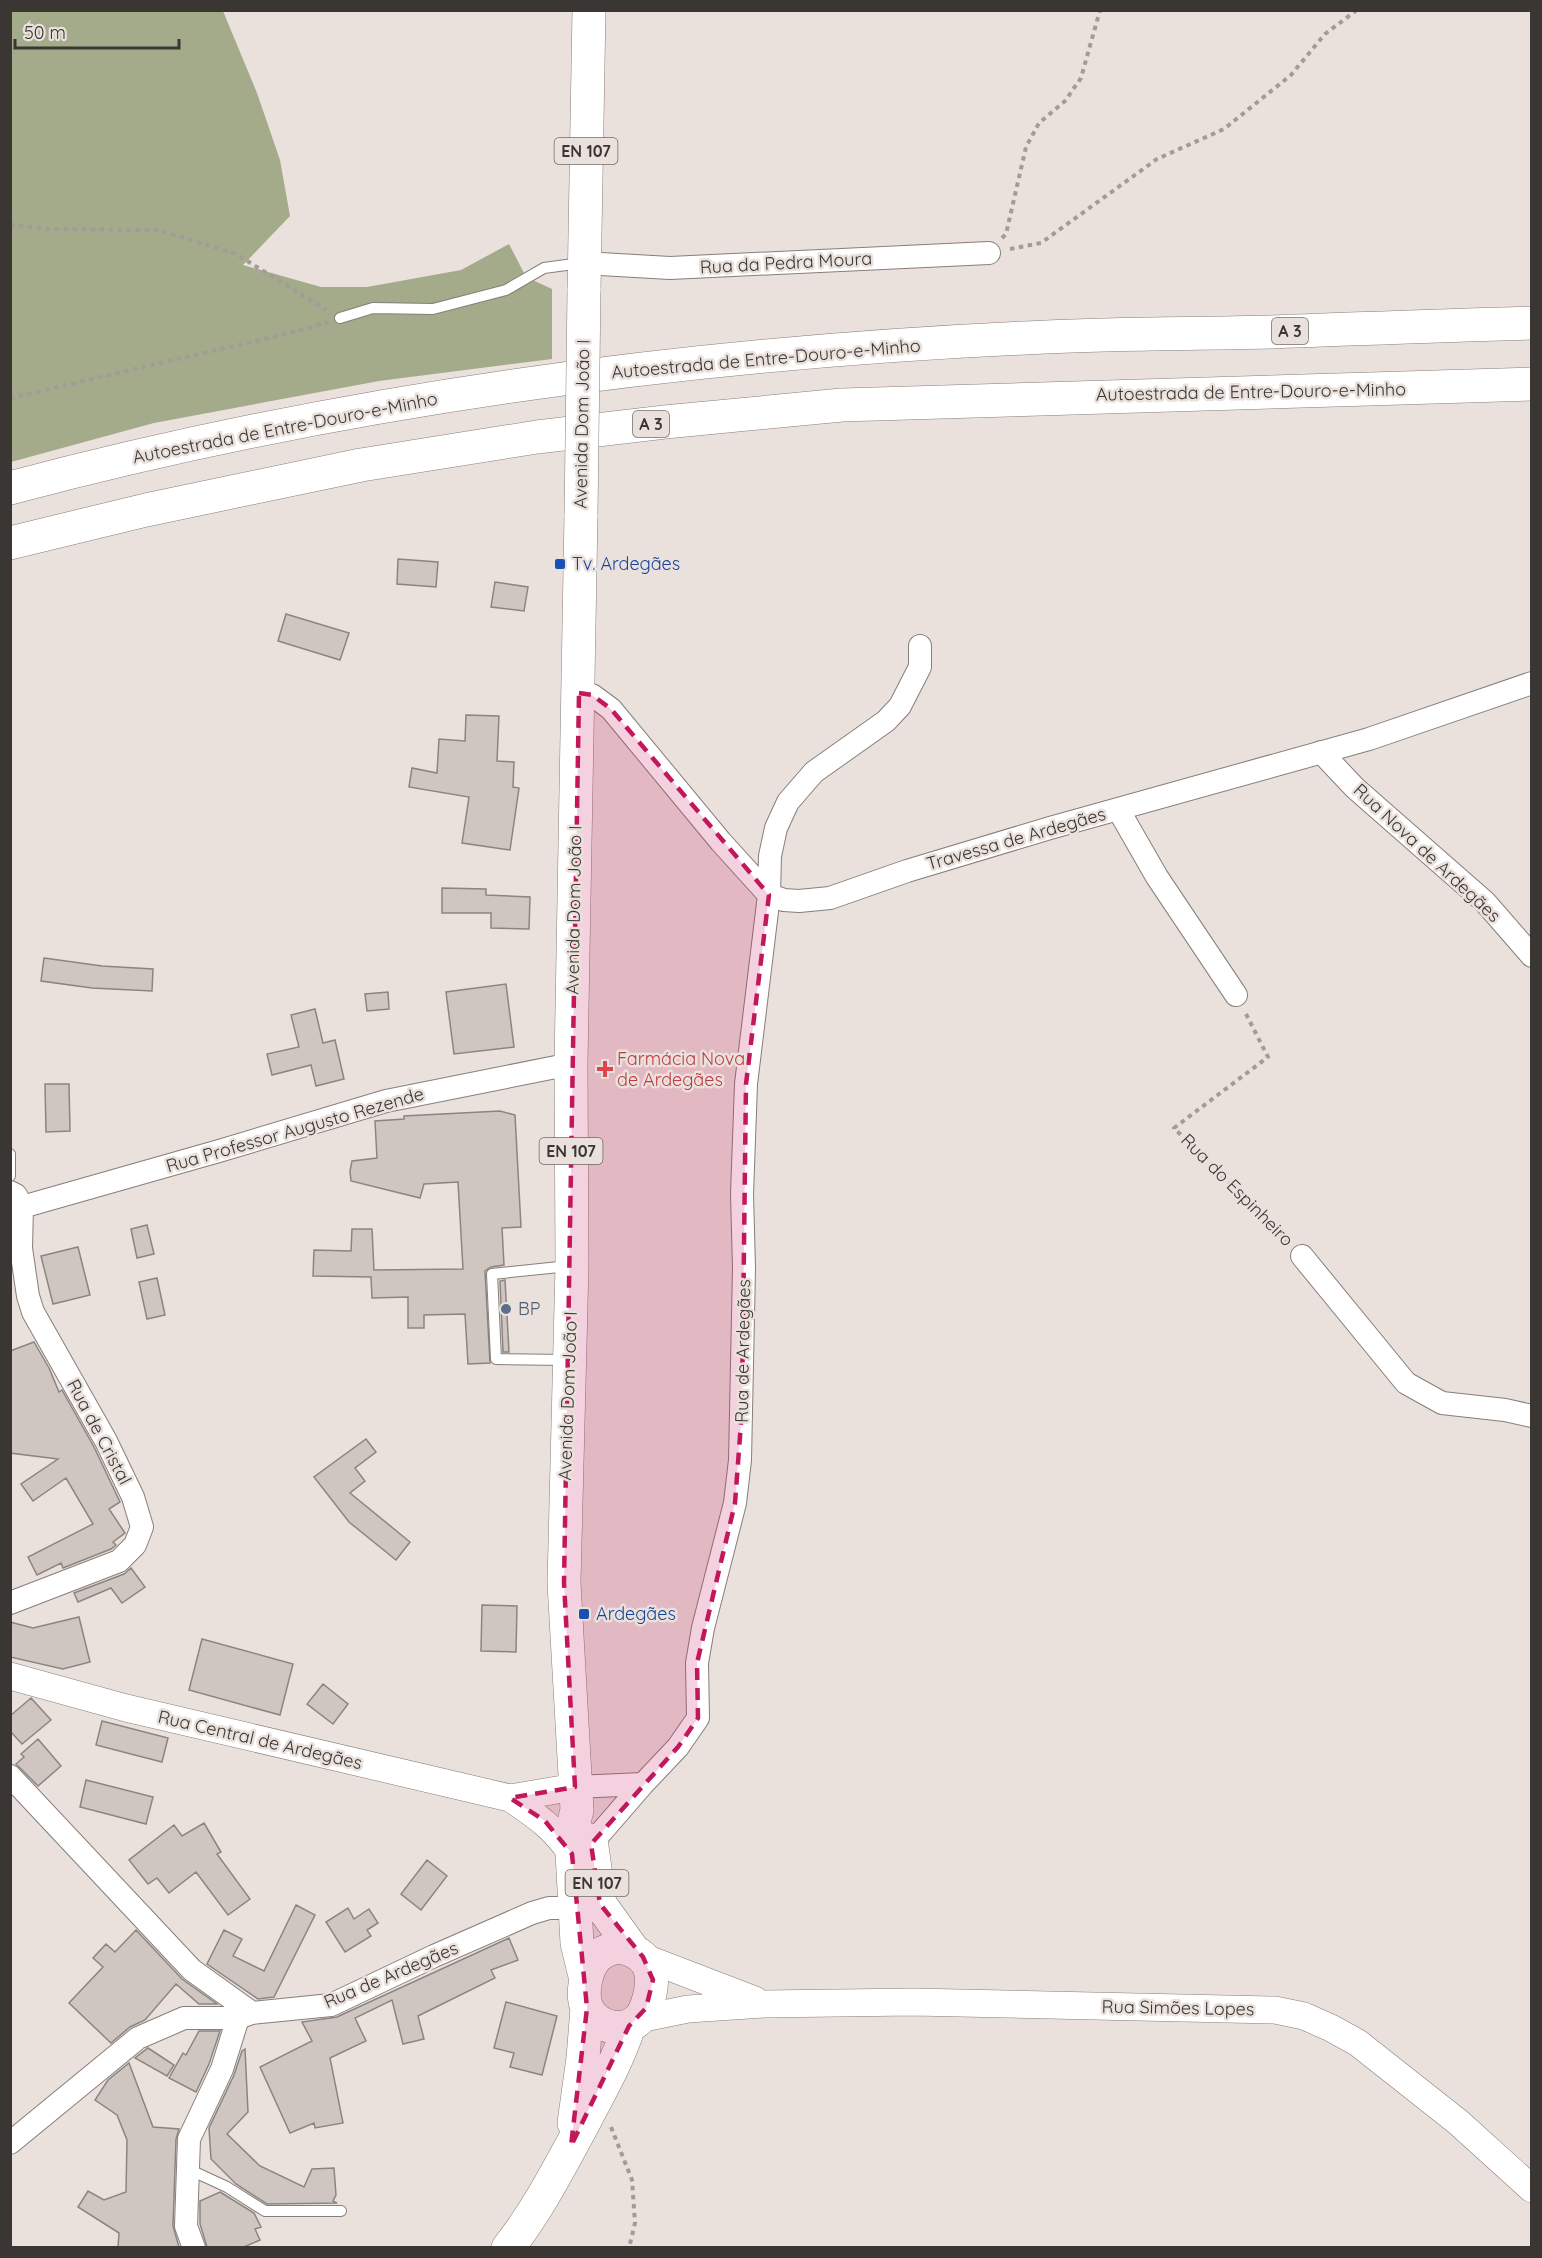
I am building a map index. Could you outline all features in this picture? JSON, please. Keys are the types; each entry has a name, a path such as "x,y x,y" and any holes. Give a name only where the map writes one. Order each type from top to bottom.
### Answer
{"main road":[{"name":"Avenida Dom João I","path":"586,1994 577,1943 575,1908 582,1849 588,1827 576,1798 564,1583 572,1266 571,1064 589,10"},
{"name":"Autoestrada de Entre-Douro-e-Minho","path":"10,488 172,448 277,426 430,398 650,368 1036,337 1532,323"},
{"name":"Autoestrada de Entre-Douro-e-Minho","path":"10,543 146,510 361,465 537,437 665,422 842,405 1061,397 1301,393 1532,384"},
{"name":"Avenida Dom João I","path":"582,1849 600,1904 638,1953"},
{"name":"EN 107","path":"508,2247 548,2190 598,2096 634,2022 646,2008 652,1980 650,1968 638,1953 620,1947 608,1949 597,1956 590,1967 586,1994 583,2058 571,2146"},
{"path":"586,1994 594,2018 604,2025 616,2028 634,2022"}],"street":[{"name":"Rua da Pedra Moura","path":"584,277 670,268 989,253"},
{"name":"Rua de Ardegães","path":"582,1849 678,1747 698,1718 697,1663 703,1628 735,1503 740,1460 744,1268 742,1194 746,1084 769,895 770,856 776,828 788,802 814,772 886,721 900,706 920,667 921,646"},
{"name":"Travessa de Ardegães","path":"769,895 784,900 799,901 830,898 907,871 1369,739 1532,683"},
{"path":"579,693 592,696 611,709 721,842 769,895"},
{"name":"Rua Nova de Ardegães","path":"1321,752 1355,788 1485,902 1532,956"},
{"path":"1118,809 1158,877 1236,995"},
{"name":"Rua Professor Augusto Rezende","path":"16,1199 219,1151 386,1101 571,1064"},
{"name":"Rua de Cristal","path":"10,1603 119,1561 135,1545 142,1527 133,1497 106,1440 33,1312 28,1296 16,1199"},
{"name":"Rua do Espinheiro","path":"1302,1256 1406,1383 1442,1403 1505,1410 1532,1416"},
{"name":"Rua Central de Ardegães","path":"13,1679 126,1708 510,1798 576,1798"},
{"path":"10,1776 192,1970 245,2015 189,2139 186,2226 194,2247"},
{"path":"576,1798 643,1784"},
{"name":"Rua Central de Ardegães","path":"510,1798 582,1849"},
{"name":"Rua de Ardegães","path":"10,2143 138,2038 184,2018 245,2015 331,2005 532,1913 549,1908 575,1908"},
{"name":"Rua Simões Lopes","path":"638,1953 764,2004"},
{"name":"Rua Simões Lopes","path":"634,2022 688,2009 764,2004 960,2003 1275,2010 1304,2016 1358,2043 1458,2122 1532,2189"}],"lane":[{"path":"340,318 373,308 433,309 506,291 544,268 584,277"},
{"path":"10,1154 10,1176"},
{"path":"568,1360 496,1359 492,1274 572,1266"},
{"path":"188,2169 227,2187 265,2211 341,2211"}],"path":[{"path":"989,253 1006,234 1026,147 1039,123 1065,101 1081,78 1100,10"},
{"path":"989,253 1041,243 1157,159 1224,129 1291,75 1325,34 1357,10"},
{"path":"10,224 46,229 158,231 236,254 340,318"},
{"path":"10,398 290,333 340,318"},
{"name":"Rua do Espinheiro","path":"1236,995 1268,1057 1174,1128 1302,1256"},
{"path":"598,2096 632,2180 635,2223 629,2247"}],"highlighted area":[{"path":"579,693 592,695 611,709 769,895 746,1084 742,1410 735,1503 697,1663 698,1718 678,1747 591,1844 600,1904 643,1957 653,1980 646,2008 629,2026 571,2146 587,2008 572,1854 545,1821 510,1798 575,1787 564,1583"}],"green space":[{"path":"11,11 223,11 257,93 280,160 290,216 243,265 321,287 367,287 461,270 509,244 526,277 552,289 552,359 379,381 154,423 11,462"}],"building":[{"path":"398,559 438,562 436,587 397,584"},
{"path":"495,582 528,587 524,611 491,607"},
{"path":"286,614 349,633 340,660 278,641"},
{"path":"466,715 499,716 497,761 514,762 513,787 519,788 510,850 462,843 469,797 409,787 412,768 437,773 439,739 465,741"},
{"path":"442,888 486,889 486,895 530,897 529,929 491,928 491,913 442,913"},
{"path":"44,958 102,966 153,969 152,991 92,988 41,981"},
{"path":"506,984 514,1047 454,1054 446,992"},
{"path":"388,992 389,1009 367,1011 365,994"},
{"path":"315,1009 323,1043 335,1040 344,1079 316,1086 311,1065 272,1075 267,1054 299,1047 291,1015"},
{"path":"45,1084 69,1084 70,1131 46,1132"},
{"path":"500,1111 515,1115 521,1227 502,1228 504,1265 491,1267 485,1271 490,1363 468,1364 465,1314 424,1315 424,1328 408,1328 408,1297 372,1298 371,1277 313,1276 314,1250 351,1251 352,1229 372,1229 374,1270 463,1269 458,1182 424,1184 420,1198 351,1181 352,1161 377,1158 375,1121 404,1119 404,1116"},
{"path":"147,1225 154,1254 137,1258 131,1229"},
{"path":"78,1247 90,1295 53,1304 41,1256"},
{"path":"157,1278 165,1315 147,1319 139,1282"},
{"path":"505,1280 509,1352 503,1352 500,1281"},
{"path":"34,1342 59,1392 62,1390 94,1447 120,1502 109,1509 125,1533 113,1542 116,1545 111,1549 63,1568 61,1563 37,1575 28,1557 93,1524 66,1478 33,1501 21,1484 58,1459 10,1453 10,1351"},
{"path":"366,1439 376,1452 355,1468 365,1481 350,1493 410,1542 396,1560 349,1522 314,1477"},
{"path":"131,1568 145,1587 122,1603 111,1588 78,1602 74,1593 124,1574"},
{"path":"482,1605 517,1606 516,1652 481,1651"},
{"path":"79,1617 90,1662 63,1669 10,1657 10,1622 33,1628"},
{"path":"202,1639 293,1664 280,1715 189,1690"},
{"path":"323,1684 348,1704 333,1724 307,1704"},
{"path":"31,1698 51,1720 22,1744 10,1731 10,1716"},
{"path":"102,1721 168,1738 162,1762 96,1745"},
{"path":"38,1739 61,1766 38,1786 16,1764 24,1757 21,1754"},
{"path":"86,1780 153,1797 146,1824 80,1807"},
{"path":"204,1823 221,1852 217,1854 250,1899 228,1915 196,1872 169,1893 157,1878 148,1884 129,1860 174,1825 182,1836"},
{"path":"427,1860 447,1876 421,1910 401,1894"},
{"path":"296,1905 315,1915 274,1997 258,1999 207,1964 224,1930 242,1939 233,1956 264,1971"},
{"path":"348,1908 354,1919 369,1909 378,1923 367,1930 371,1936 345,1952 326,1922"},
{"path":"136,1930 182,1979 217,2004 199,2004 176,1984 145,2020 130,2027 111,2043 69,2003 103,1967 93,1958 106,1944 115,1952"},
{"path":"509,1938 518,1960 491,1970 495,1978 418,2016 424,2039 403,2044 392,2000 355,2018 366,2041 330,2058 343,2123 315,2128 314,2123 290,2133 260,2067 312,2041 302,2022 337,2017"},
{"path":"506,2002 557,2016 542,2075 510,2067 514,2053 494,2048"},
{"path":"199,2031 220,2031 209,2064 196,2092 169,2078 183,2053 186,2055"},
{"path":"148,2048 174,2065 167,2076 135,2058"},
{"path":"245,2049 248,2112 227,2134 260,2166 304,2187 312,2169 334,2168 336,2195 333,2201 337,2203 267,2204 236,2184 211,2159 209,2128 234,2075 242,2051"},
{"path":"129,2063 153,2127 179,2129 176,2139 173,2226 179,2247 118,2247 119,2233 78,2207 88,2191 104,2200 126,2192 127,2140 117,2115 95,2100 108,2080"},
{"path":"220,2192 254,2213 261,2227 255,2229 260,2240 244,2247 207,2247 200,2224 200,2201"}],"place":[{"name":"Tv. Ardegães","path":"560,564"},
{"name":"Farmácia Nova de Ardegães","path":"605,1069"},
{"name":"BP","path":"506,1309"},
{"name":"Ardegães","path":"584,1614"}]}
